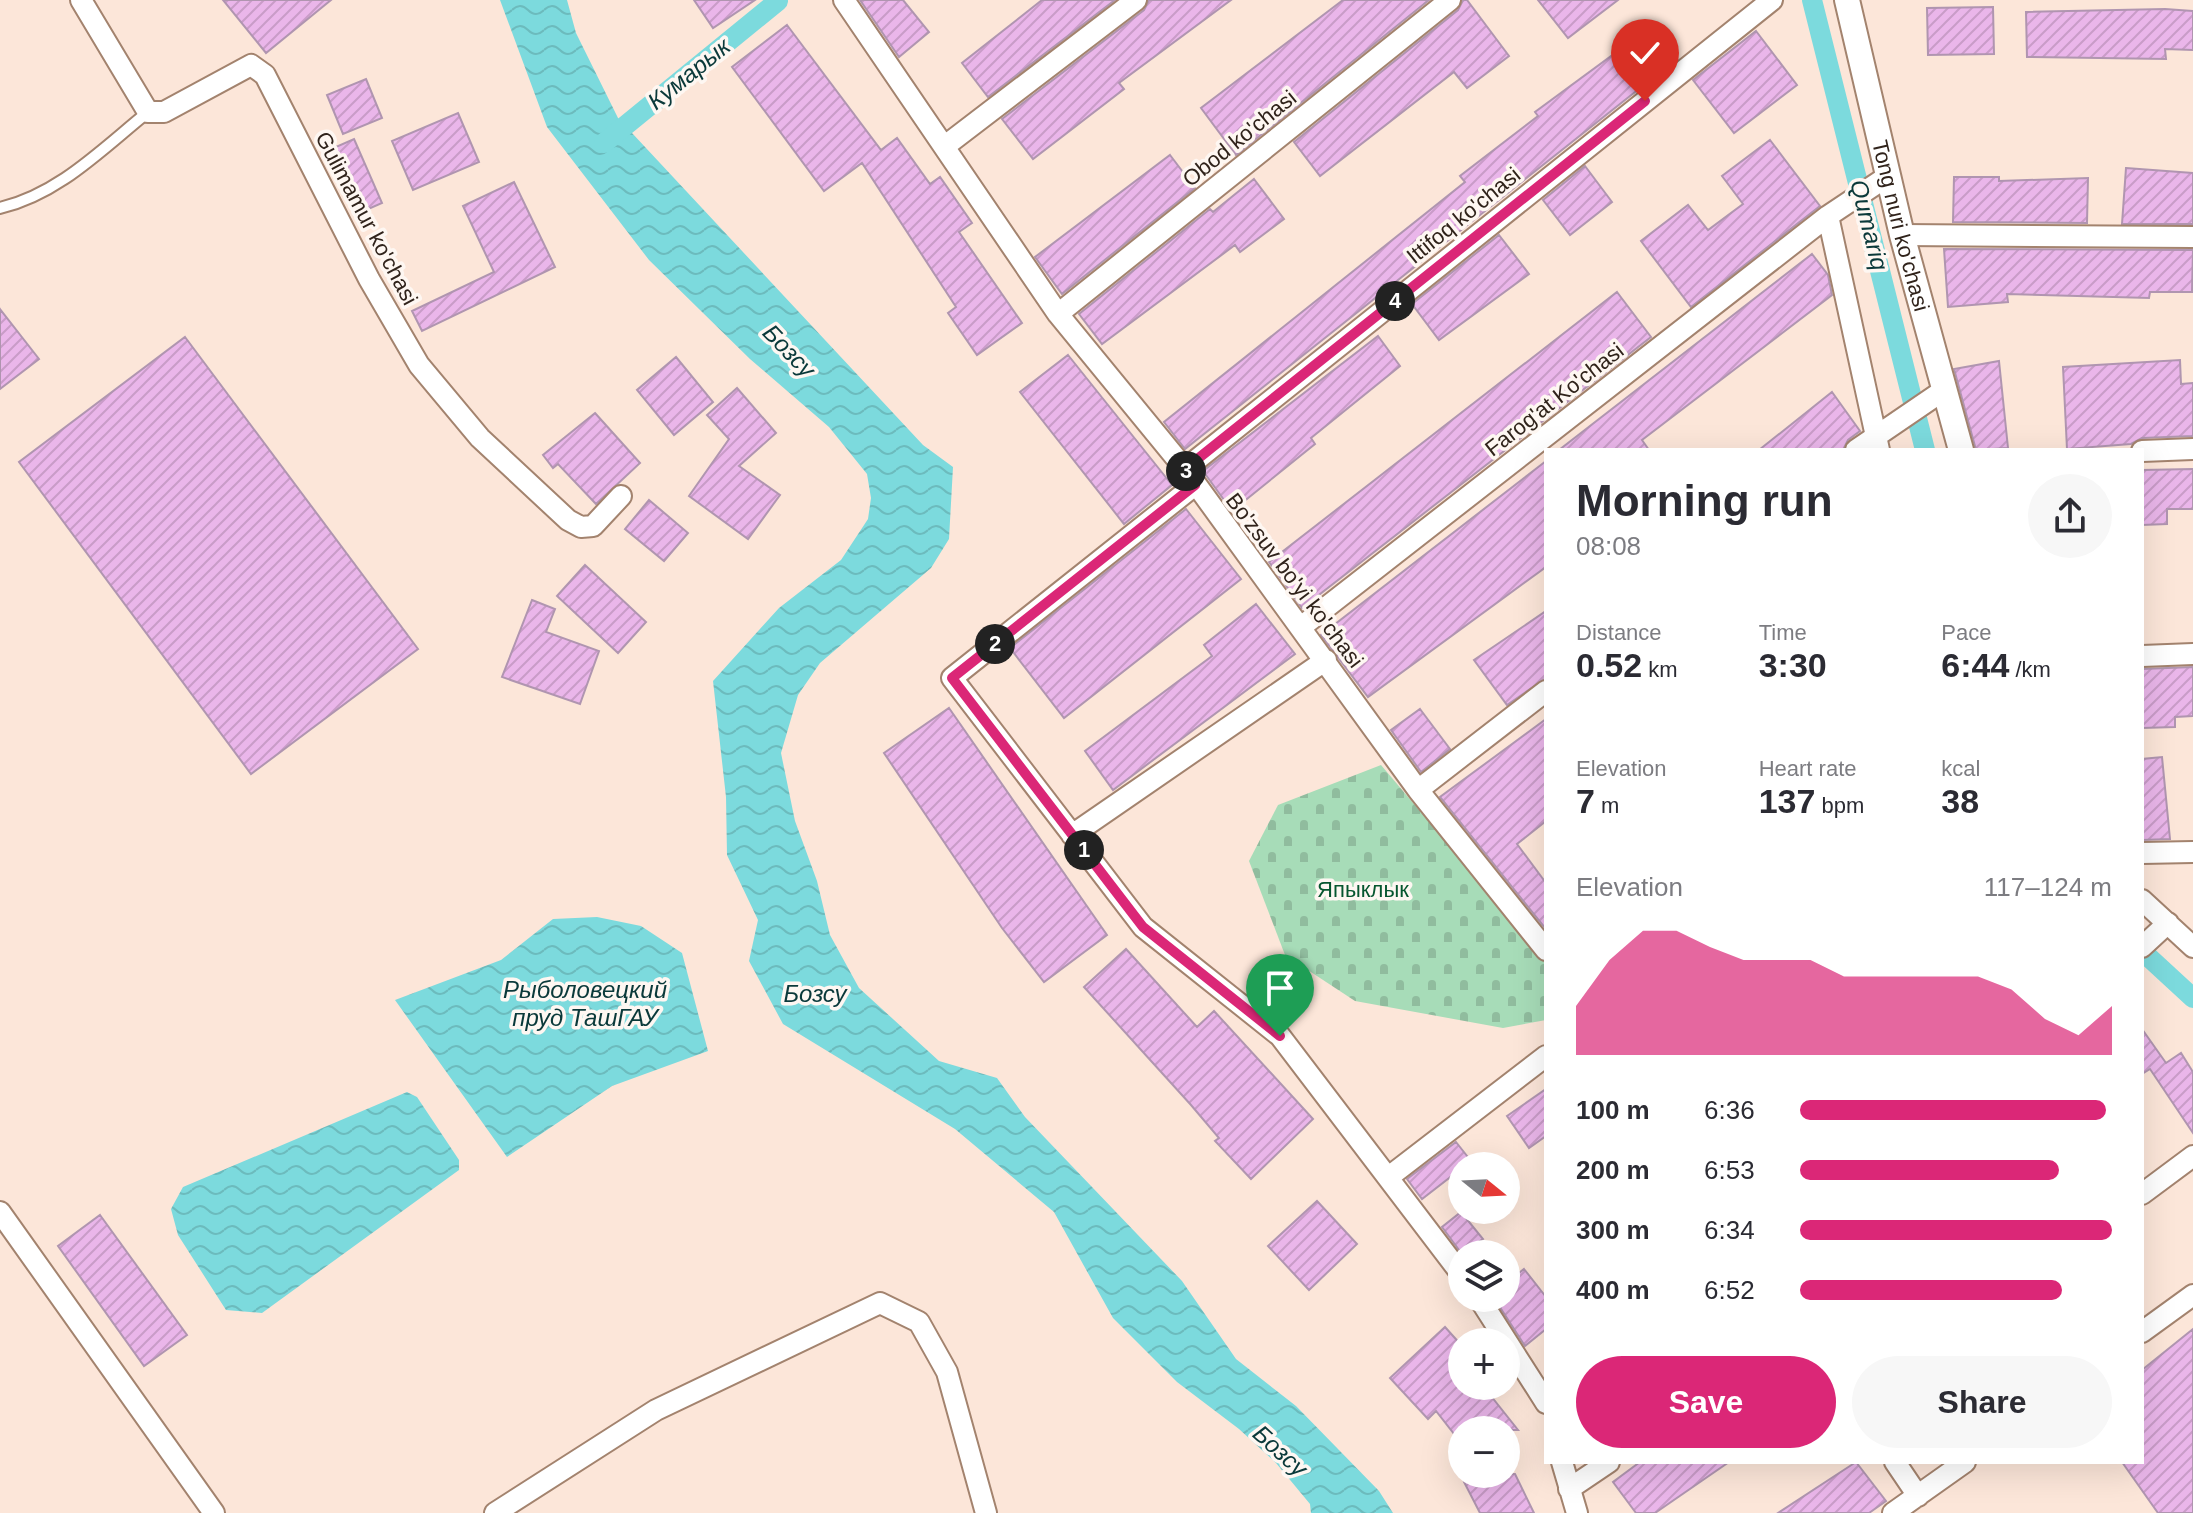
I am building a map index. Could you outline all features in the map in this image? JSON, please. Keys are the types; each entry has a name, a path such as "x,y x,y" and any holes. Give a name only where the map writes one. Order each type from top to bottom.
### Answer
{"street":[{"path":"81,0 148,112"},
{"name":"Bo'zsuv bo'yi ko'chasi","path":"844,0 1058,314 1190,477 1418,790 1544,944"},
{"path":"945,146 1136,0"},
{"name":"Obod ko'chasi","path":"1058,314 1450,0"},
{"name":"Ittifoq ko'chasi","path":"1072,835 952,678 1190,477 1772,0"},
{"name":"Tong nuri ko'chasi","path":"1847,0 1902,235 1960,448"},
{"name":"Gulimamur ko'chasi","path":"148,112 164,112 251,65 265,75 369,279 419,365 480,438 568,520 581,527 593,526 621,496"},
{"name":"Farog'at Ko'chasi","path":"1301,627 1833,213 1888,176"},
{"path":"1833,213 1879,438"},
{"path":"1902,235 2193,237"},
{"path":"1860,448 1879,438 1944,390"},
{"path":"2144,451 2193,449"},
{"path":"2144,656 2193,654"},
{"path":"1326,660 1072,835 1143,927 1280,1036 1448,1256"},
{"path":"1418,790 1544,693"},
{"path":"2144,853 2193,852"},
{"path":"2144,905 2156,935 2193,947"},
{"path":"1390,1176 1544,1058"},
{"path":"2144,1193 2193,1156"},
{"path":"0,1212 214,1513"},
{"path":"2144,1331 2193,1295"},
{"path":"495,1513 656,1410 880,1303 919,1322 947,1372 986,1513"},
{"path":"1488,1312 1544,1400"},
{"path":"1563,1464 1577,1513"},
{"path":"1569,1489 1606,1464"},
{"path":"1896,1464 1918,1496"},
{"path":"1893,1513 1962,1464"}],"lane":[{"path":"0,208 23,203 57,186 148,112"}],"green space":[{"name":"Япыклык","path":"1381,765 1544,958 1544,1020 1503,1028 1355,1001 1285,955 1249,861 1278,805"}],"water":[{"name":"Бозсу","path":"500,0 567,0 576,33 618,118 923,445 953,467 949,539 931,568 820,663 798,695 781,753 795,821 817,881 830,935 859,988 939,1061 997,1078 1025,1117 1182,1281 1236,1359 1296,1406 1379,1491 1393,1513 1311,1513 1310,1504 1276,1463 1239,1429 1177,1382 1113,1318 1054,1212 955,1129 783,1024 749,961 758,920 727,855 726,797 713,681 779,608 841,560 868,519 871,498 867,474 829,427 750,359 649,260 547,127"},
{"name":"Рыболовецкий пруд ТашГАУ","path":"597,917 641,926 682,953 708,1051 612,1086 507,1157 395,1000 501,960 553,919"},
{"path":"407,1092 417,1097 459,1160 459,1170 262,1313 226,1310 178,1235 171,1209 183,1187"}],"building":[{"path":"223,0 331,0 266,53"},
{"path":"694,0 755,0 713,28"},
{"path":"860,0 903,0 929,32 899,57"},
{"path":"1042,0 1115,0 988,97 962,63"},
{"path":"1149,0 1231,0 1119,83 1124,89 1033,159 1002,119 1144,10"},
{"path":"1343,0 1429,0 1236,155 1201,108"},
{"path":"1463,0 1467,0 1509,56 1467,88 1454,72 1320,176 1294,142 1458,10"},
{"path":"1538,0 1618,0 1568,38"},
{"path":"1993,7 1994,54 1928,55 1927,8"},
{"path":"2193,11 2193,50 2165,49 2166,59 2027,57 2026,12"},
{"path":"787,25 881,150 897,138 930,184 940,177 972,223 959,232 1022,323 977,355 948,313 956,307 862,163 824,191 732,67"},
{"path":"1756,31 1797,85 1734,133 1693,80"},
{"path":"1633,40 1659,73 1185,449 1164,422 1465,182 1460,176 1538,116 1535,112"},
{"path":"366,79 382,118 343,134 327,95"},
{"path":"458,113 479,162 413,190 392,141"},
{"path":"354,139 382,203 357,214 329,150"},
{"path":"1770,140 1820,206 1691,307 1641,241 1688,205 1708,230 1743,204 1722,176"},
{"path":"1170,155 1195,188 1062,294 1035,257"},
{"path":"1585,166 1612,202 1570,235 1543,200"},
{"path":"2126,168 2193,173 2193,224 2122,224"},
{"path":"1954,177 1999,177 1999,181 2088,178 2087,223 1953,222"},
{"path":"1254,179 1284,219 1240,252 1235,245 1102,344 1079,314 1210,209 1213,212"},
{"path":"514,182 555,267 422,331 412,311 494,272 463,206"},
{"path":"1499,235 1529,274 1439,340 1412,304"},
{"path":"1944,249 2193,250 2192,292 2150,292 2149,298 2007,294 2008,302 1948,307"},
{"path":"1812,254 1828,275 1832,295 1642,440 1648,448 1562,448"},
{"path":"1617,292 1651,337 1302,608 1269,562"},
{"path":"0,309 39,359 0,389"},
{"path":"1378,336 1400,366 1311,438 1315,444 1232,511 1203,471"},
{"path":"185,337 418,649 251,774 19,462"},
{"path":"1068,355 1172,485 1124,524 1020,392"},
{"path":"676,357 713,402 674,435 637,390"},
{"path":"2180,360 2181,384 2193,383 2193,436 2142,438 2131,444 2067,448 2063,367"},
{"path":"1999,361 2008,448 1975,448 1954,369"},
{"path":"737,388 776,433 739,466 780,495 748,539 689,496 729,439 707,415"},
{"path":"1832,392 1860,431 1848,440 1844,448 1762,448"},
{"path":"595,413 640,463 596,504 558,464 553,468 543,455"},
{"path":"1544,463 1544,568 1368,697 1321,635"},
{"path":"2193,469 2193,509 2167,509 2167,524 2144,525 2144,470"},
{"path":"649,500 688,533 664,561 625,529"},
{"path":"1186,509 1241,579 1064,718 1010,648"},
{"path":"585,565 646,622 618,653 557,596"},
{"path":"532,600 555,609 546,632 599,651 580,704 502,677"},
{"path":"1256,604 1295,654 1113,790 1085,751 1212,656 1204,645"},
{"path":"1544,612 1544,679 1507,705 1474,660"},
{"path":"2193,667 2193,716 2175,717 2175,727 2144,728 2144,669"},
{"path":"949,708 1107,935 1044,982 1002,928 884,753"},
{"path":"1420,709 1450,749 1421,772 1391,730"},
{"path":"1544,720 1544,823 1517,844 1544,880 1544,927 1440,797"},
{"path":"2162,757 2170,839 2144,840 2144,759"},
{"path":"1126,949 1197,1027 1214,1011 1313,1119 1251,1179 1215,1141 1219,1138 1191,1105 1084,987"},
{"path":"2144,1032 2166,1063 2181,1053 2193,1072 2193,1133 2150,1069 2144,1073"},
{"path":"1544,1090 1544,1137 1529,1148 1507,1116"},
{"path":"1456,1142 1464,1152 1448,1152 1448,1179 1422,1199 1407,1179"},
{"path":"1317,1201 1357,1244 1309,1290 1268,1246"},
{"path":"100,1215 187,1335 144,1366 58,1246"},
{"path":"1448,1222 1471,1224 1483,1239 1452,1240 1442,1227"},
{"path":"1524,1269 1544,1294 1544,1331 1525,1346 1520,1338 1520,1328 1513,1328 1503,1312 1520,1312 1520,1272"},
{"path":"1445,1327 1448,1330 1448,1400 1494,1400 1507,1416 1448,1416 1448,1426 1436,1411 1428,1419 1390,1378"},
{"path":"2193,1329 2193,1513 2158,1513 2123,1464 2144,1464 2144,1368"},
{"path":"1637,1464 1726,1464 1655,1513 1636,1513 1613,1482"},
{"path":"1853,1464 1858,1464 1886,1501 1869,1513 1778,1513"},
{"path":"1520,1484 1534,1513 1480,1513 1467,1488 1520,1488"}],"waterway":[{"name":"Qumariq","path":"1812,0 1924,448"},
{"name":"Кумарык","path":"604,143 778,1"},
{"name":"Qumariq","path":"2144,953 2193,998"}],"route":[{"path":"1280,1036 1143,927 952,678 1195,485 1185,469 1645,101"}]}
